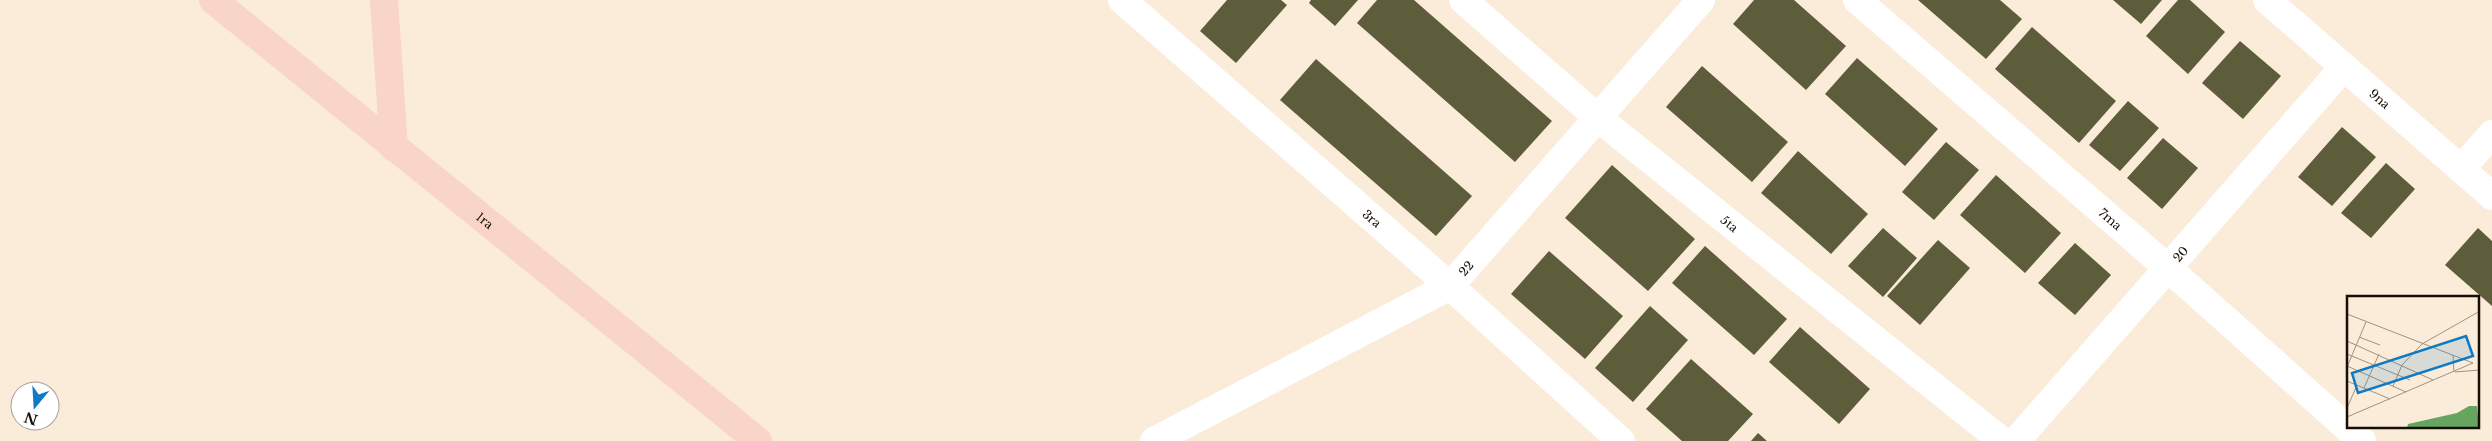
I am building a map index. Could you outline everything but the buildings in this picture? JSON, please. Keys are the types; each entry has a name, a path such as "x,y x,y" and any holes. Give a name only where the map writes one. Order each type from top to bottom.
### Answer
{"main road":[{"name":"1ra","path":"213,0 758,441"},
{"path":"384,0 394,148"}],"street":[{"name":"3ra","path":"1122,0 1450,286 1621,441"},
{"name":"5ta","path":"1463,0 1598,118 2002,441"},
{"name":"22","path":"1154,441 1450,286 1701,0"},
{"name":"7ma","path":"1857,0 2169,269 2347,428"},
{"name":"9na","path":"2267,0 2492,196"},
{"name":"20","path":"2016,441 2169,269 2344,67"},
{"path":"2461,169 2492,134"},
{"name":"7ma","path":"2347,428 2362,441"}]}
